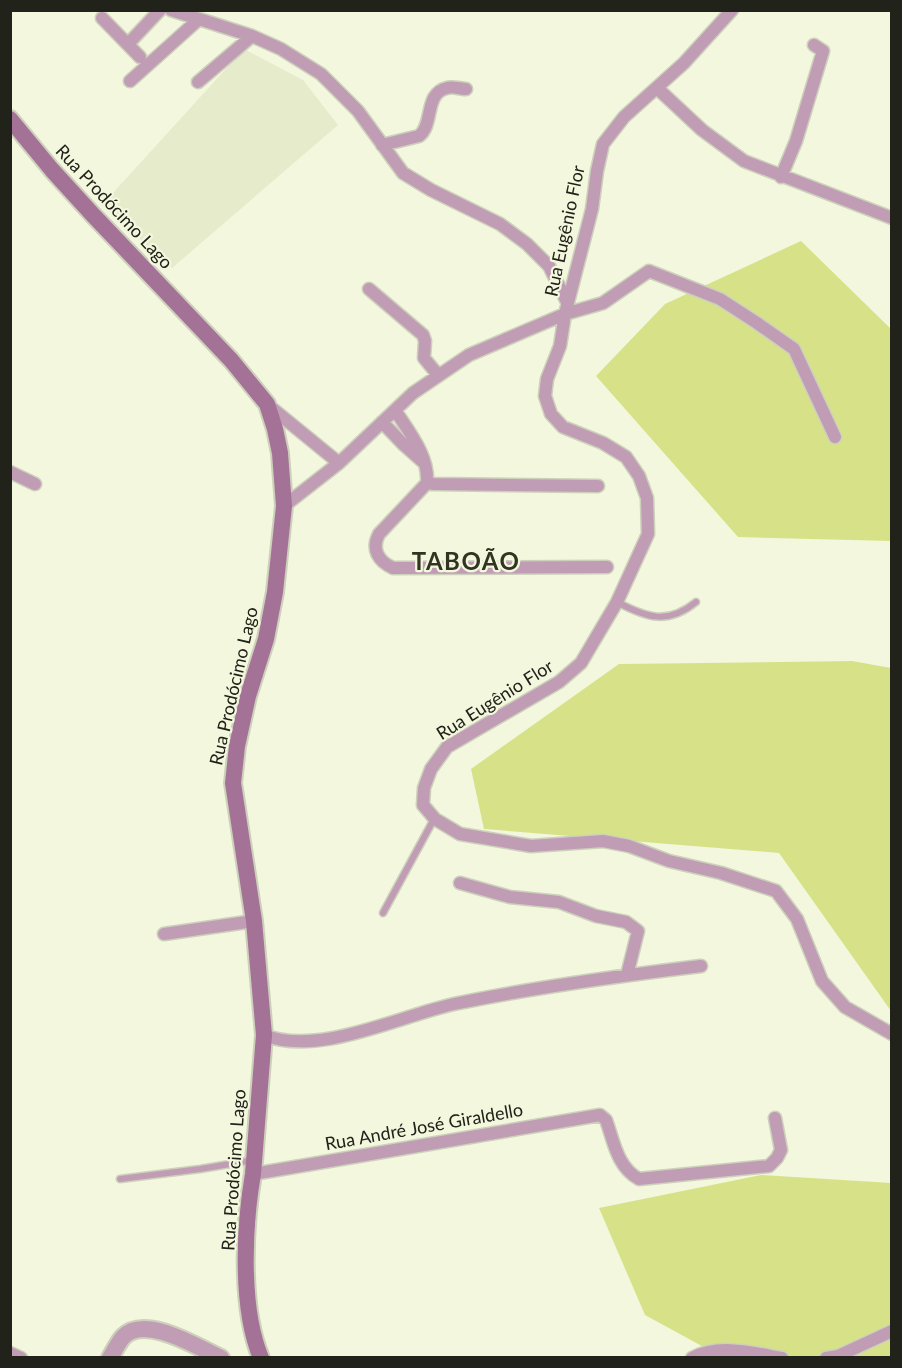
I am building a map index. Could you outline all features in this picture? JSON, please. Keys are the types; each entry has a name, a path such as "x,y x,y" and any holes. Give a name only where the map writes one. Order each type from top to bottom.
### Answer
{"main road":[{"name":"Rua Prodócimo Lago","path":"10,119 52,170 195,321 267,404 280,453 284,506 275,592 266,639 248,696 237,746 233,783 254,921 264,1035 254,1167 249,1196 246,1288 255,1343 261,1358"}],"street":[{"path":"128,44 160,10"},
{"path":"171,10 252,36 281,49 321,74 358,111 403,173 431,190 500,224 527,244 549,266 567,309"},
{"name":"Rua Eugênio Flor","path":"435,819 423,805 424,788 430,769 447,747 559,682 581,663 617,602 648,534 647,498 639,476 626,457 603,443 563,427 551,414 545,396 547,379 560,346 584,243 603,144 624,117 684,63 732,10"},
{"path":"102,18 140,57"},
{"path":"130,81 198,20"},
{"path":"198,82 252,36"},
{"path":"781,177 796,141 823,51 814,45"},
{"path":"382,145 419,136 423,132 432,100 440,91 447,87 466,89"},
{"path":"657,88 702,130 744,161 891,218"},
{"path":"284,506 339,463 413,393 469,355 567,309 603,303 649,271 720,300 758,323 794,349 835,437"},
{"path":"369,290 423,335 424,358 438,375"},
{"path":"267,404 339,463"},
{"path":"395,410 408,441"},
{"path":"382,422 419,446 428,471 427,483 379,534 375,542 377,554 383,564 393,568 607,567"},
{"path":"10,472 35,484"},
{"path":"427,483 598,486"},
{"path":"435,819 460,834 507,843 531,846 603,841 629,846 669,861 721,873 776,891 797,919 822,981 844,1007 891,1034"},
{"path":"460,883 510,897 559,902 596,916 626,921 638,930 627,975"},
{"path":"164,933 254,921"},
{"path":"264,1035 298,1041 324,1040 452,1005 627,975 701,966"},
{"name":"Rua André José Giraldello","path":"254,1167 600,1115 606,1120 622,1164 629,1173 639,1179 769,1166 781,1150 775,1118"},
{"path":"110,1358 124,1336 137,1330 152,1328 221,1358"},
{"path":"826,1358 838,1356 891,1331"},
{"path":"692,1358 701,1353 731,1350 782,1358"},
{"path":"10,1353 21,1358"}],"lane":[{"path":"617,602 638,614 662,618 683,613 696,602"},
{"path":"383,913 435,819"},
{"path":"120,1179 200,1169 254,1167"}],"shaded area":[{"path":"244,49 303,80 338,125 172,268 102,205"}],"green space":[{"path":"801,241 891,329 891,541 738,537 596,376 665,304"},
{"path":"852,661 891,668 891,1011 779,853 484,829 471,769 619,664"},
{"path":"761,1175 891,1183 891,1357 722,1357 645,1315 599,1208"}],"district":[{"name":"TABOÃO","path":"466,562"}]}
